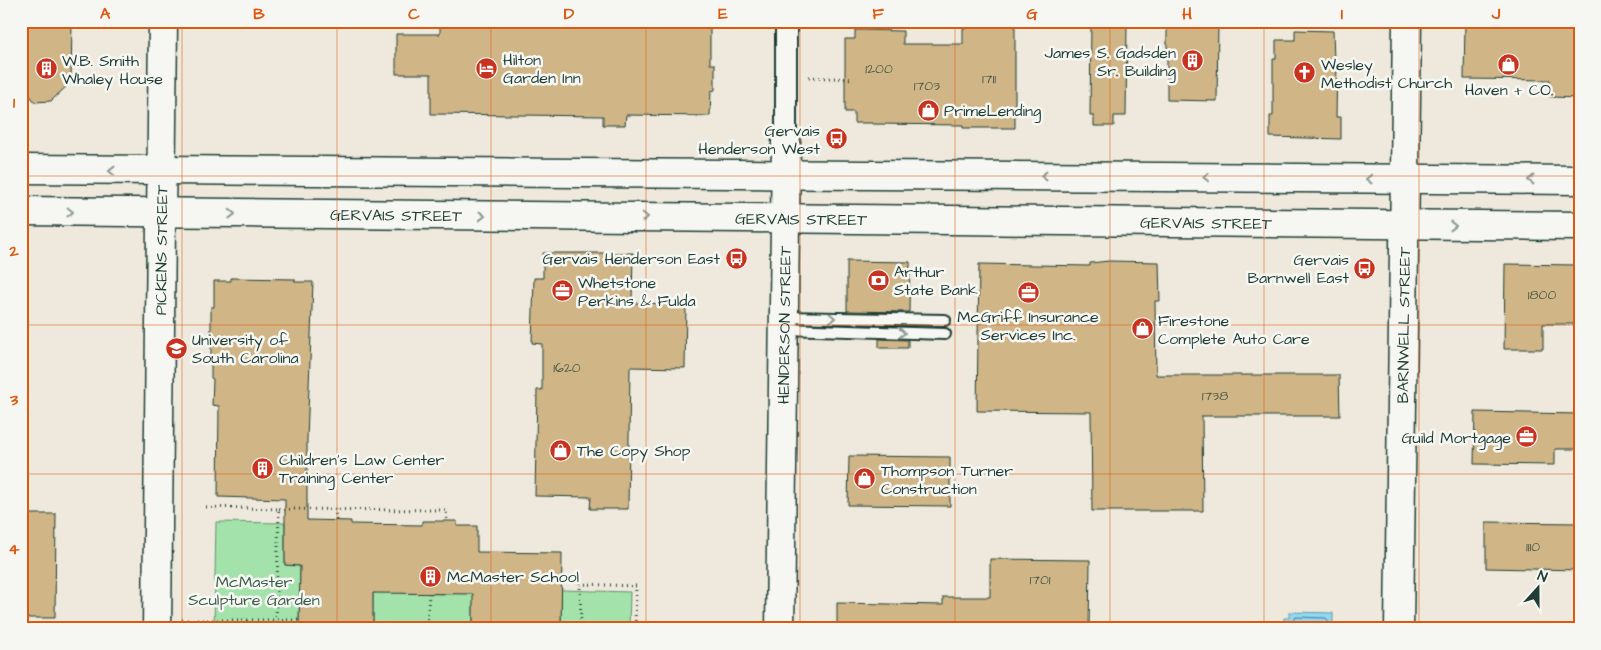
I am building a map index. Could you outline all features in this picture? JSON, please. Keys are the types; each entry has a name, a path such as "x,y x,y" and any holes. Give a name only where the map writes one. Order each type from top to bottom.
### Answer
{"main road":[{"name":"PICKENS STREET","path":"157,624 163,21"},
{"name":"BARNWELL STREET","path":"1399,629 1407,21"},
{"name":"HENDERSON STREET","path":"780,629 786,142"},
{"path":"21,169 1580,180"},
{"name":"GERVAIS STREET","path":"21,211 1405,226 1580,226"}],"street":[{"name":"HENDERSON STREET","path":"786,21 786,142"}],"lane":[{"path":"784,323 945,320"},
{"path":"784,323 945,334"}],"path":[{"path":"786,76 854,78"},
{"path":"206,507 446,510 447,521"},
{"path":"276,629 279,509"},
{"path":"335,509 336,520"},
{"path":"580,629 580,584 636,586 635,629"},
{"path":"427,627 429,594"},
{"path":"157,624 299,620"},
{"path":"373,624 473,627"}],"green space":[{"name":"McMaster Sculpture Garden","path":"216,522 285,523 285,565 300,566 299,629 214,629"},
{"path":"373,586 411,593 448,594 477,592 473,605 473,629 373,629"},
{"path":"561,590 630,592 629,629 561,629"}],"water":[{"path":"1289,612 1333,613 1333,629 1283,628 1284,618 1289,618"}],"building":[{"name":"W.B. Smith Whaley House","path":"21,21 72,21 71,82 51,101 35,102 29,94 21,94"},
{"path":"440,21 710,21 710,64 715,64 715,90 711,91 710,116 626,115 625,125 603,125 603,116 431,114 431,74 396,74 396,34 440,34"},
{"path":"967,21 1015,21 1015,128 963,128 963,125 854,123 854,112 845,112 845,39 855,39 855,30 903,31 903,44 963,44 963,28 967,28"},
{"path":"1091,21 1127,21 1126,116 1114,116 1114,126 1094,126 1094,116 1090,116"},
{"name":"James S. Gadsden Sr. Building","path":"1167,21 1218,21 1217,101 1167,100"},
{"path":"1465,21 1580,21 1580,98 1550,97 1550,80 1464,79"},
{"name":"Wesley Methodist Church","path":"1295,30 1333,31 1334,61 1337,61 1336,117 1341,117 1341,139 1270,137 1270,116 1273,116 1273,59 1276,59 1276,40 1295,40"},
{"path":"543,253 633,253 632,303 686,304 685,368 630,367 628,509 590,509 591,497 535,496 537,390 542,390 542,344 532,343 534,278 543,278"},
{"path":"847,261 910,262 909,312 847,311"},
{"path":"1109,261 1159,262 1160,301 1155,301 1156,375 1339,375 1340,416 1202,416 1203,511 1092,511 1091,412 977,411 979,264 1090,266 1090,263"},
{"path":"1505,264 1580,265 1580,324 1543,324 1543,349 1504,349"},
{"path":"231,278 295,279 295,282 313,282 307,439 307,520 351,521 351,524 422,525 422,521 457,521 457,526 477,526 477,552 562,553 561,629 473,629 473,594 373,593 373,629 299,629 300,566 285,565 285,499 218,497 219,406 212,405 211,307 214,307 214,281 231,281"},
{"path":"879,339 908,340 908,348 879,348"},
{"path":"1475,412 1580,414 1580,449 1555,449 1555,465 1474,464"},
{"path":"849,456 950,457 950,506 848,505"},
{"path":"21,514 56,514 55,618 21,618"},
{"path":"1486,522 1580,523 1580,570 1486,568"},
{"path":"990,559 1090,560 1089,629 837,629 837,603 943,605 943,597 990,597"}],"place":[{"name":"James S. Gadsden Sr. Building","path":"1192,61"},
{"name":"Haven + CO.","path":"1509,65"},
{"name":"Hilton Garden Inn","path":"487,68"},
{"name":"W.B. Smith Whaley House","path":"46,69"},
{"name":"Wesley Methodist Church","path":"1305,73"},
{"name":"PrimeLending","path":"928,110"},
{"name":"Gervais Henderson West","path":"836,139"},
{"name":"Gervais Henderson East","path":"736,258"},
{"name":"Gervais Barnwell East","path":"1365,268"},
{"name":"Arthur State Bank","path":"878,280"},
{"name":"Whetstone Perkins & Fulda","path":"562,291"},
{"name":"McGriff Insurance Services Inc.","path":"1028,292"},
{"name":"Firestone Complete Auto Care","path":"1142,329"},
{"name":"University of South Carolina","path":"176,348"},
{"name":"Guild Mortgage","path":"1527,437"},
{"name":"The Copy Shop","path":"561,450"},
{"name":"Children's Law Center Training Center","path":"263,468"},
{"name":"Thompson Turner Construction","path":"865,479"},
{"name":"McMaster School","path":"431,576"}]}
